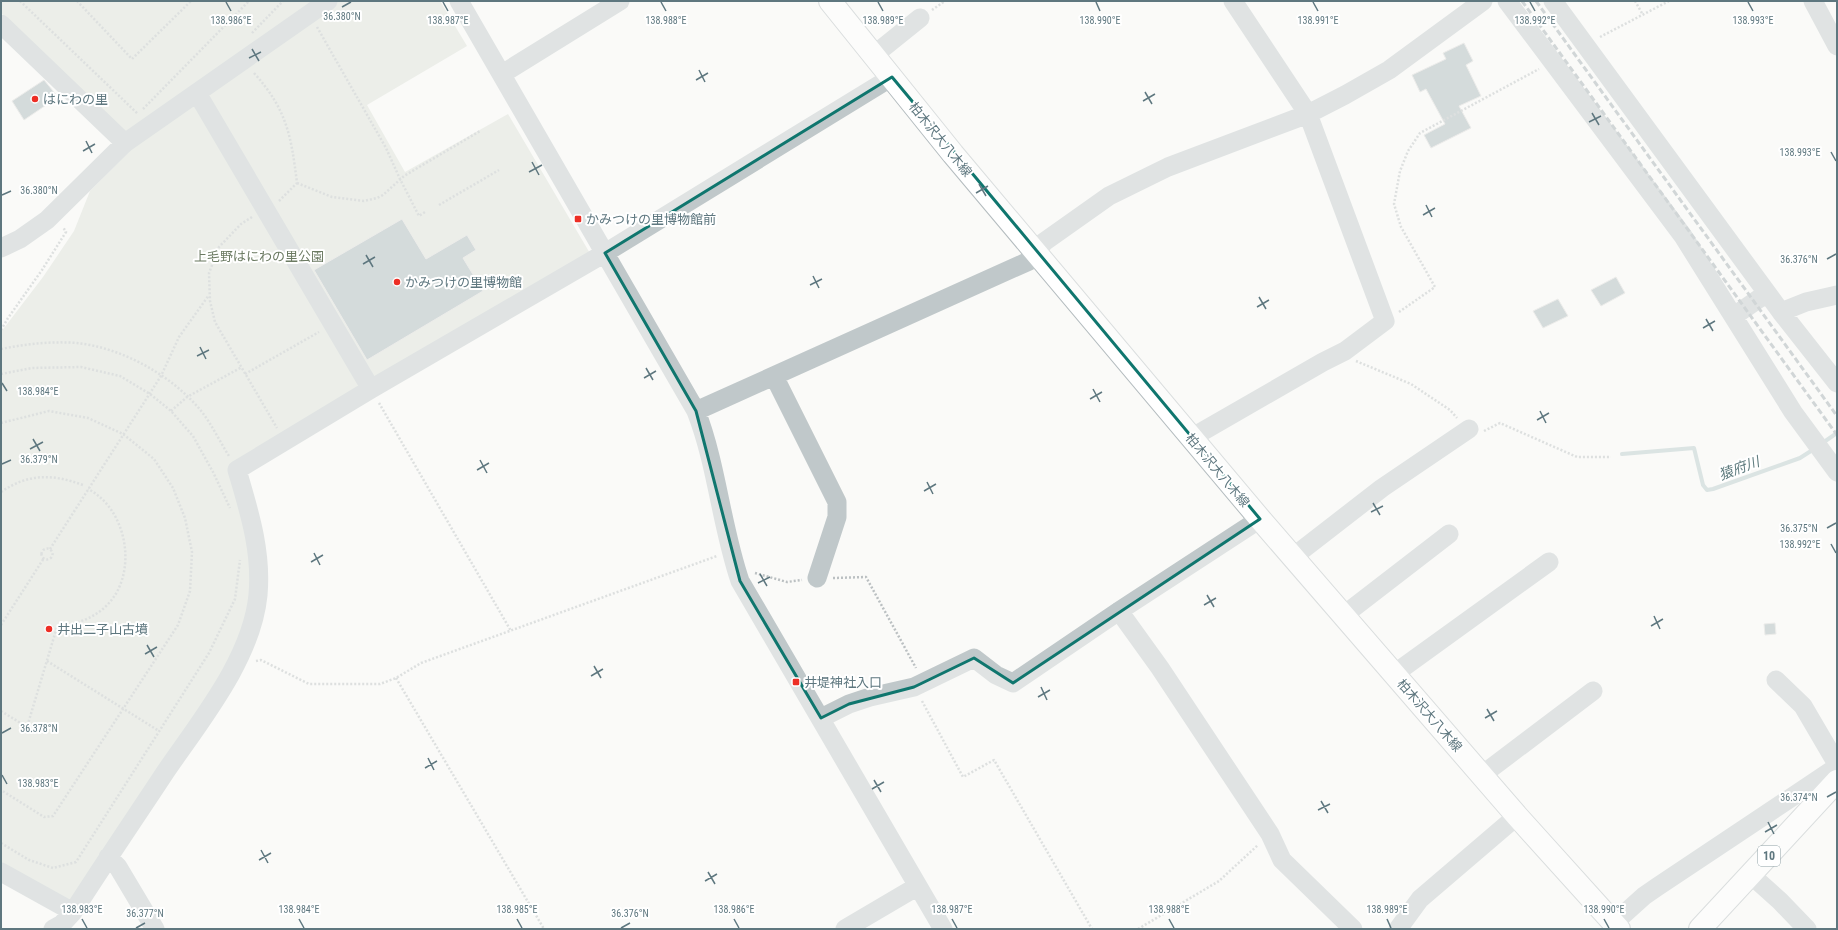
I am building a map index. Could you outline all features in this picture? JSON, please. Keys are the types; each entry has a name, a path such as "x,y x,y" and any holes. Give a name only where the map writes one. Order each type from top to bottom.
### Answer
{"main road":[{"name":"柏木沢大八木線","path":"830,1 1034,252 1191,438 1517,816 1616,926"},
{"name":"10","path":"1700,929 1837,781"}],"street":[{"path":"1,248 34,230 56,211 125,143 328,1"},
{"path":"459,1 696,411 707,444 733,559 740,581 943,929"},
{"path":"502,74 620,1"},
{"path":"1191,438 1323,362 1345,351 1385,321 1308,114 1233,1"},
{"path":"696,411 1029,261 1034,252 1044,242 1109,196 1168,167 1308,114 1345,95 1389,70 1482,1"},
{"path":"1507,1 1554,61 1683,236 1793,412 1837,472"},
{"path":"1553,1 1781,312 1837,383"},
{"path":"1813,1 1837,46"},
{"path":"874,55 920,18"},
{"path":"1,24 125,143"},
{"path":"53,929 62,924 73,912 108,857 215,699 237,661 254,616 258,596 259,575 257,544 237,470 284,440 605,253 892,78"},
{"path":"197,93 371,389"},
{"path":"1734,316 1767,293"},
{"path":"1781,312 1806,302 1837,295"},
{"path":"774,376 837,502 838,517 817,578"},
{"path":"1293,557 1382,488 1469,429"},
{"path":"821,718 849,704 870,697 919,685 974,658 996,675 1013,683 1118,611 1260,519"},
{"path":"1344,615 1449,534"},
{"path":"1394,674 1549,562"},
{"path":"1118,611 1160,668 1270,834 1282,860 1354,929"},
{"path":"1776,680 1803,706 1837,764"},
{"path":"1482,775 1593,692"},
{"path":"1616,926 1656,887 1830,771 1837,770"},
{"path":"1398,929 1420,899 1517,816"},
{"path":"108,857 118,867 154,929"},
{"path":"1,872 73,912"},
{"path":"1751,875 1780,901 1807,929"},
{"path":"845,929 918,886"}],"path":[{"path":"20,1 137,115 249,1"},
{"path":"77,1 132,59 191,1"},
{"path":"251,34 283,1"},
{"path":"1635,1 1643,15"},
{"path":"1585,45 1668,1"},
{"path":"314,24 386,148 419,216 425,212"},
{"path":"1385,321 1435,287 1401,227 1394,204 1400,171 1408,151 1420,133 1554,61"},
{"path":"250,68 267,87 282,112 290,134 297,183"},
{"path":"297,183 332,197 364,201 383,195 400,179 480,131"},
{"path":"439,204 499,170"},
{"path":"284,440 215,322 210,294 209,273 219,247 241,224 274,205 297,183"},
{"path":"1,330 66,232 56,211"},
{"path":"44,558 50,558 52,553 50,549 150,394 161,376 180,337 210,294"},
{"path":"245,374 327,327 332,322"},
{"path":"1,349 42,343 76,343 92,346 135,361 161,376 187,397 202,413 237,470"},
{"path":"1345,351 1352,360 1412,384 1450,410 1469,429 1474,437 1500,423 1577,457 1611,457"},
{"path":"1,374 32,368 81,367 120,376 150,394 171,411 193,436 213,472 230,509"},
{"path":"171,411 187,397 242,367"},
{"path":"371,389 511,631"},
{"path":"1,423 49,411 88,418 123,434 154,459 173,488 185,518 192,552 190,591 178,625 53,816 44,817 1,790"},
{"path":"1,492 27,479 42,477 57,477 83,485"},
{"path":"1,711 27,728 57,628 86,619 98,612 109,603 119,588 125,549 118,523 113,513 95,493 88,489"},
{"path":"44,558 41,556 42,551 45,548 50,549"},
{"path":"1,842 29,860 53,868 76,862 209,653 235,599 240,555"},
{"path":"1,624 44,558"},
{"path":"237,661 261,660 309,684 380,684 396,678 421,663 511,631 733,559 787,582 817,578 866,577 963,777 994,760 1092,929"},
{"path":"47,661 159,731"},
{"path":"396,678 544,929"},
{"path":"1138,929 1219,881 1270,834"}],"highlighted area":[{"path":"892,77 1260,519 1013,683 974,658 914,687 849,704 821,718 740,581 696,411 605,253"}],"green space":[{"name":"上毛野はにわの里公園","path":"1,1 440,1 467,46 367,105 405,172 508,114 591,255 229,466 240,493 254,595 233,658 71,906 1,864 1,332 43,277 74,231 90,191 129,152 124,131 1,13"}],"building":[{"path":"1464,43 1473,61 1466,65 1481,96 1459,106 1471,128 1431,148 1424,135 1445,124 1426,89 1420,92 1412,75 1446,59 1443,53"},
{"path":"44,80 58,97 24,120 12,101"},
{"name":"かみつけの里博物館","path":"402,219 426,259 467,235 476,250 463,258 483,291 367,360 314,270"},
{"path":"1616,277 1625,293 1601,306 1591,290"},
{"path":"1558,299 1568,316 1543,328 1533,311"},
{"path":"1775,623 1776,634 1765,635 1764,624"}],"waterway":[{"name":"猿府川","path":"1821,444 1837,433"},
{"name":"猿府川","path":"1622,454 1694,448 1703,485 1707,490 1800,458 1814,449"}],"railway":[{"path":"1522,1 1837,435"},
{"path":"1536,1 1837,416"}],"place":[{"name":"はにわの里","path":"35,99"},
{"name":"かみつけの里博物館前","path":"578,219"},
{"name":"かみつけの里博物館","path":"397,282"},
{"name":"井出二子山古墳","path":"49,629"},
{"name":"井堤神社入口","path":"796,682"}]}
